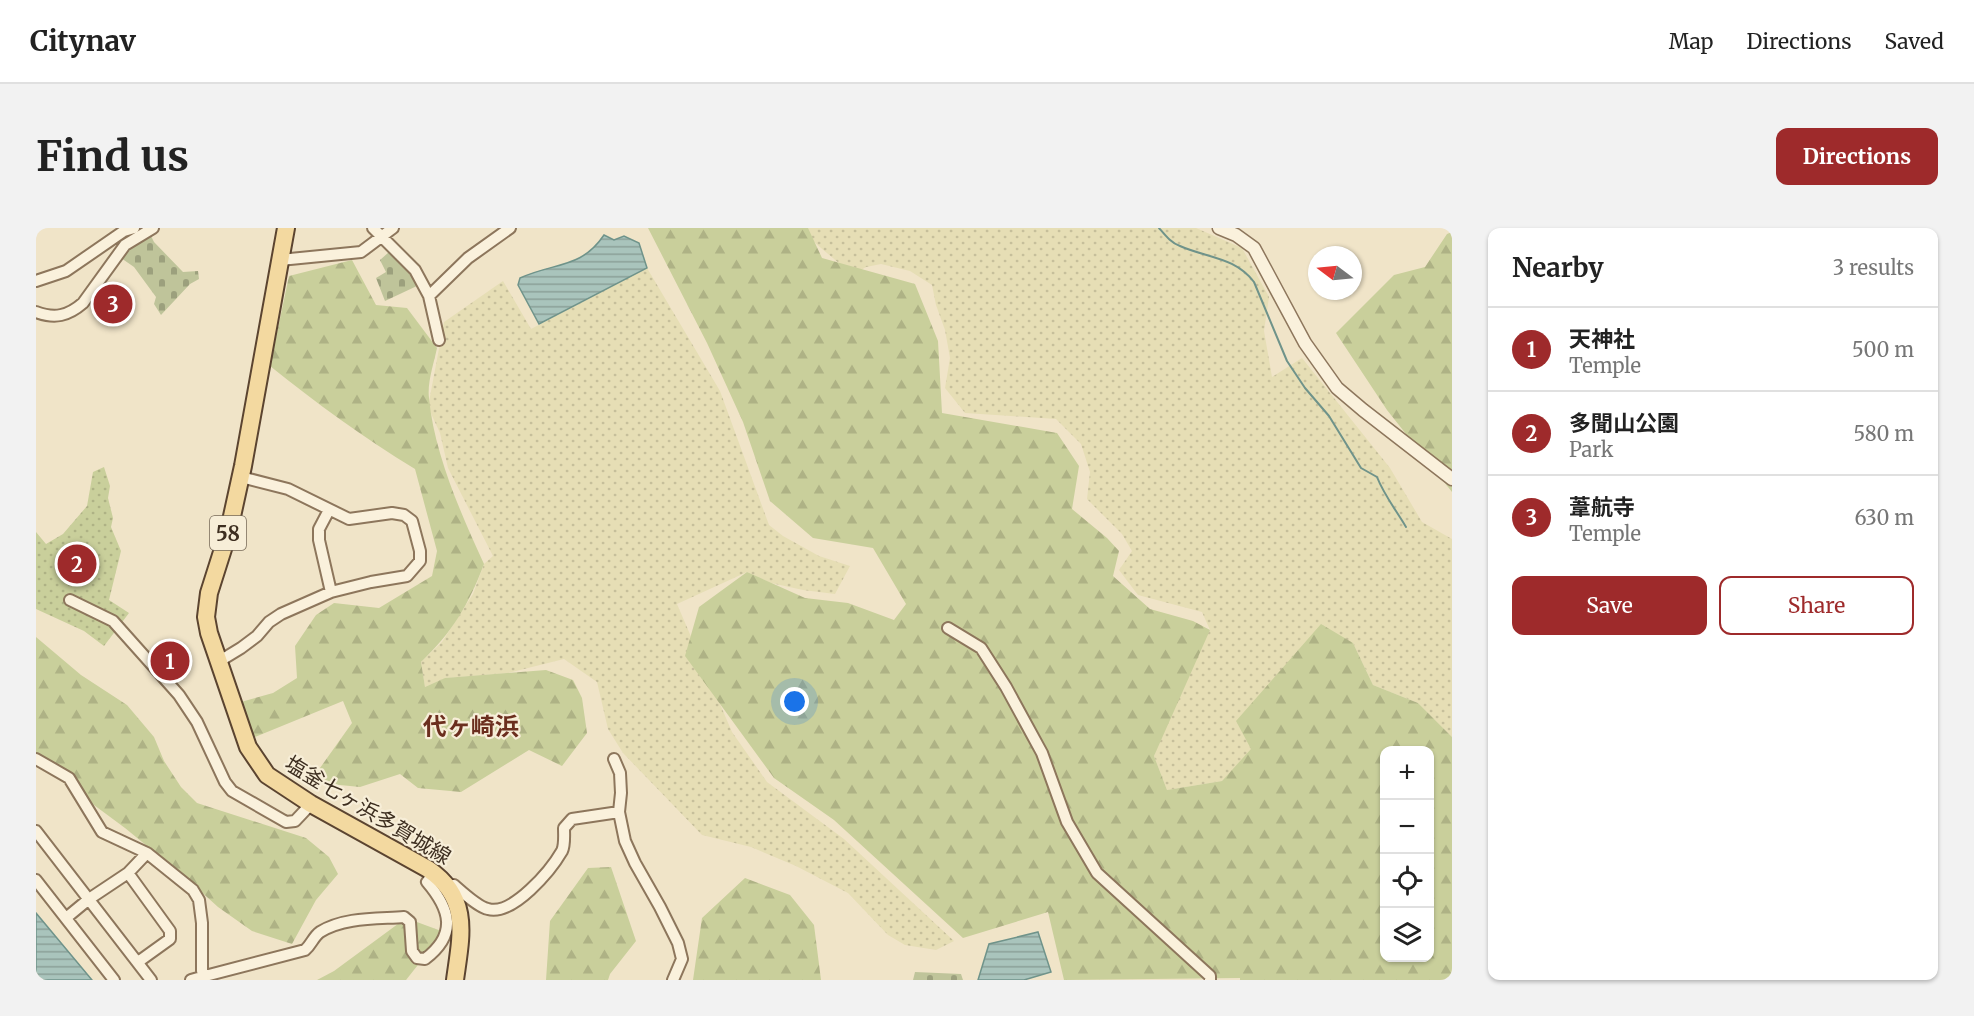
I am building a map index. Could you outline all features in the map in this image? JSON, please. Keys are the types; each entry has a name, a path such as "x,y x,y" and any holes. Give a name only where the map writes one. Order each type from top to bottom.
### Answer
{"main road":[{"name":"塩釜七ヶ浜多賀城線","path":"286,228 241,477 229,530 207,606 209,633 248,747 261,769 276,783 434,873 453,894 460,916 455,980"}],"street":[{"path":"36,281 66,271 124,231 134,228"},
{"path":"36,312 48,316 63,316 75,310 83,303 125,245 153,228"},
{"path":"373,228 415,270 429,296 440,340"},
{"path":"280,260 362,252 393,228"},
{"path":"429,296 468,258 510,228"},
{"path":"1219,228 1236,235 1254,248 1305,343 1337,388 1452,479"},
{"path":"218,662 257,636 269,622 281,614 331,592 407,576 420,561 420,551 411,521 404,515 392,513 349,519 288,489 241,477"},
{"path":"329,510 320,530 319,540 331,592"},
{"path":"70,600 113,621 179,695 197,722 225,782 232,790 286,822 295,821 311,804"},
{"path":"948,628 981,648 1006,687 1042,753 1067,822 1097,873 1210,976 1210,980"},
{"path":"36,759 69,778 102,832 147,853 192,890 199,900 202,923 202,970 206,978"},
{"path":"614,759 620,773 619,812 625,841 678,943 682,959 673,980"},
{"path":"447,886 454,885 488,909 500,909 530,891 546,872 563,849 564,828 572,819 619,812"},
{"path":"36,831 151,980"},
{"path":"66,918 89,899 128,873 147,853"},
{"path":"128,873 170,931 170,939 138,962"},
{"path":"191,980 206,978 306,950 313,938 333,925 361,920 404,917 410,921 412,951 417,957 425,959 439,945 448,924 440,897 427,882 434,873"},
{"path":"36,880 114,980"}],"shaded area":[{"path":"807,228 1196,228 1242,248 1269,297 1264,331 1272,377 1302,358 1390,468 1422,522 1452,539 1452,737 1418,703 1373,685 1353,643 1222,781 1167,790 1154,756 1180,674 1210,630 1202,612 1138,595 1119,570 1132,551 1122,534 1087,499 1090,472 1081,444 1056,419 965,413 945,388 950,358 945,330 932,285 910,271 881,264 866,267 853,275 808,237"},
{"path":"647,268 720,391 769,525 783,536 819,556 850,566 835,594 771,583 747,572 677,604 732,732 767,782 844,839 954,941 936,950 905,945 888,935 848,893 796,866 751,847 702,835 623,753 608,729 597,682 564,659 508,673 446,678 425,687 421,662 442,642 473,594 484,564 493,556 448,468 440,433 428,407 444,322 503,281 531,329"}],"green space":[{"path":"648,228 808,228 822,258 915,284 938,341 942,413 1057,433 1079,466 1072,509 1119,551 1113,576 1150,609 1193,621 1210,630 1154,756 1167,790 1222,781 1251,749 1236,721 1321,624 1353,643 1373,685 1418,703 1452,737 1452,980 1240,980 1240,978 1064,980 1048,912 963,938 834,820 774,778 685,656 699,607 747,572 805,598 848,603 894,620 906,604 873,548 813,538 770,501 743,422 707,343"},
{"path":"1452,232 1452,492 1387,410 1336,333 1394,275 1425,267 1447,234"},
{"path":"150,234 154,242 183,272 198,271 199,279 190,284 161,315 154,304 156,297 134,267 121,258 128,248"},
{"path":"389,252 408,268 419,285 385,301 376,278 386,272 380,260"},
{"path":"352,260 376,305 407,308 437,348 429,392 436,440 458,504 484,564 472,592 451,629 421,662 425,687 445,678 546,670 573,680 582,698 587,733 562,766 529,750 461,792 418,788 400,774 360,787 310,782 352,723 343,701 255,737 234,704 273,693 297,678 295,646 316,615 334,603 379,608 432,576 437,551 415,469 341,420 270,366 289,276"},
{"path":"104,467 110,486 108,498 113,518 111,527 121,551 109,600 129,613 104,646 84,631 36,609 36,532 46,544 63,534 87,506 93,472"},
{"path":"36,637 81,675 127,705 154,737 164,761 181,787 197,803 306,838 329,857 338,874 316,900 292,944 252,931 218,907 125,828 48,771 36,758"},
{"path":"611,867 636,941 610,974 608,980 546,980 550,921 588,868"},
{"path":"745,878 790,895 814,925 821,980 693,980 702,918"},
{"path":"406,918 444,932 406,980 317,980 334,971"},
{"path":"915,972 961,974 963,980 913,980"}],"water":[{"path":"604,235 614,240 624,236 639,243 647,268 539,324 518,285 520,278 577,259 595,246"},
{"path":"36,913 92,980 36,980"},
{"path":"1038,932 1051,972 1024,980 978,980 989,944"}],"waterway":[{"path":"1159,228 1177,245 1229,263 1254,282 1287,361 1305,388 1329,416 1361,468 1377,477 1406,527"}],"place":[{"name":"葦航寺","path":"113,304"},
{"name":"多聞山公園","path":"77,564"},
{"name":"天神社","path":"170,661"}],"district":[{"name":"代ヶ崎浜","path":"471,726"}]}
